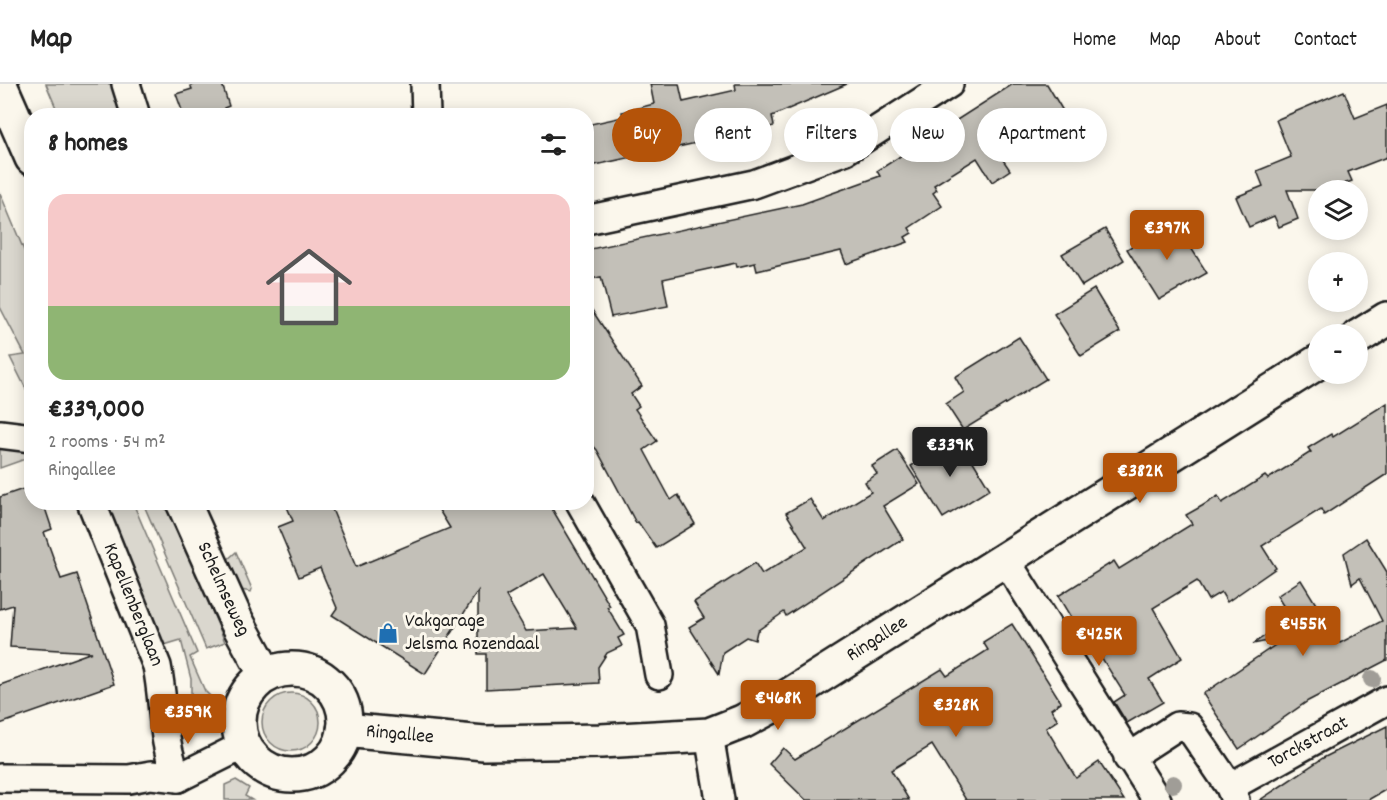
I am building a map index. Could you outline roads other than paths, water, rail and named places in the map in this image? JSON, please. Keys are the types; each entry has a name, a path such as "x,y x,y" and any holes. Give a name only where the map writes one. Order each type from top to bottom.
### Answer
{"main road":[{"path":"0,85 24,140"},
{"path":"1368,331 1387,319"},
{"name":"Ringallee","path":"344,730 484,743 601,741 709,735 742,722 774,705 1308,368"},
{"name":"Schelmseweg","path":"187,510 236,620 267,675"},
{"path":"285,670 298,670 322,678 340,702 345,715 344,730 340,746 300,788 254,759 244,745 239,722 240,710 244,699 254,685 267,675 285,670"}],"street":[{"path":"126,84 134,108"},
{"path":"425,84 426,108"},
{"path":"594,218 754,184 846,150 949,84"},
{"path":"0,434 24,437"},
{"name":"Kapellenberglaan","path":"94,510 157,666 162,690 165,745 171,789"},
{"path":"585,510 650,625 660,675"},
{"path":"1005,559 1128,758 1157,800"},
{"name":"Torckstraat","path":"1233,793 1387,700"},
{"path":"1128,758 1177,726 1189,727 1233,793"},
{"path":"709,735 720,800"},
{"path":"0,778 129,779 151,775 171,789 244,745"}],"place":[{"name":"Vakgarage Jelsma Rozendaal","path":"388,633"}]}
